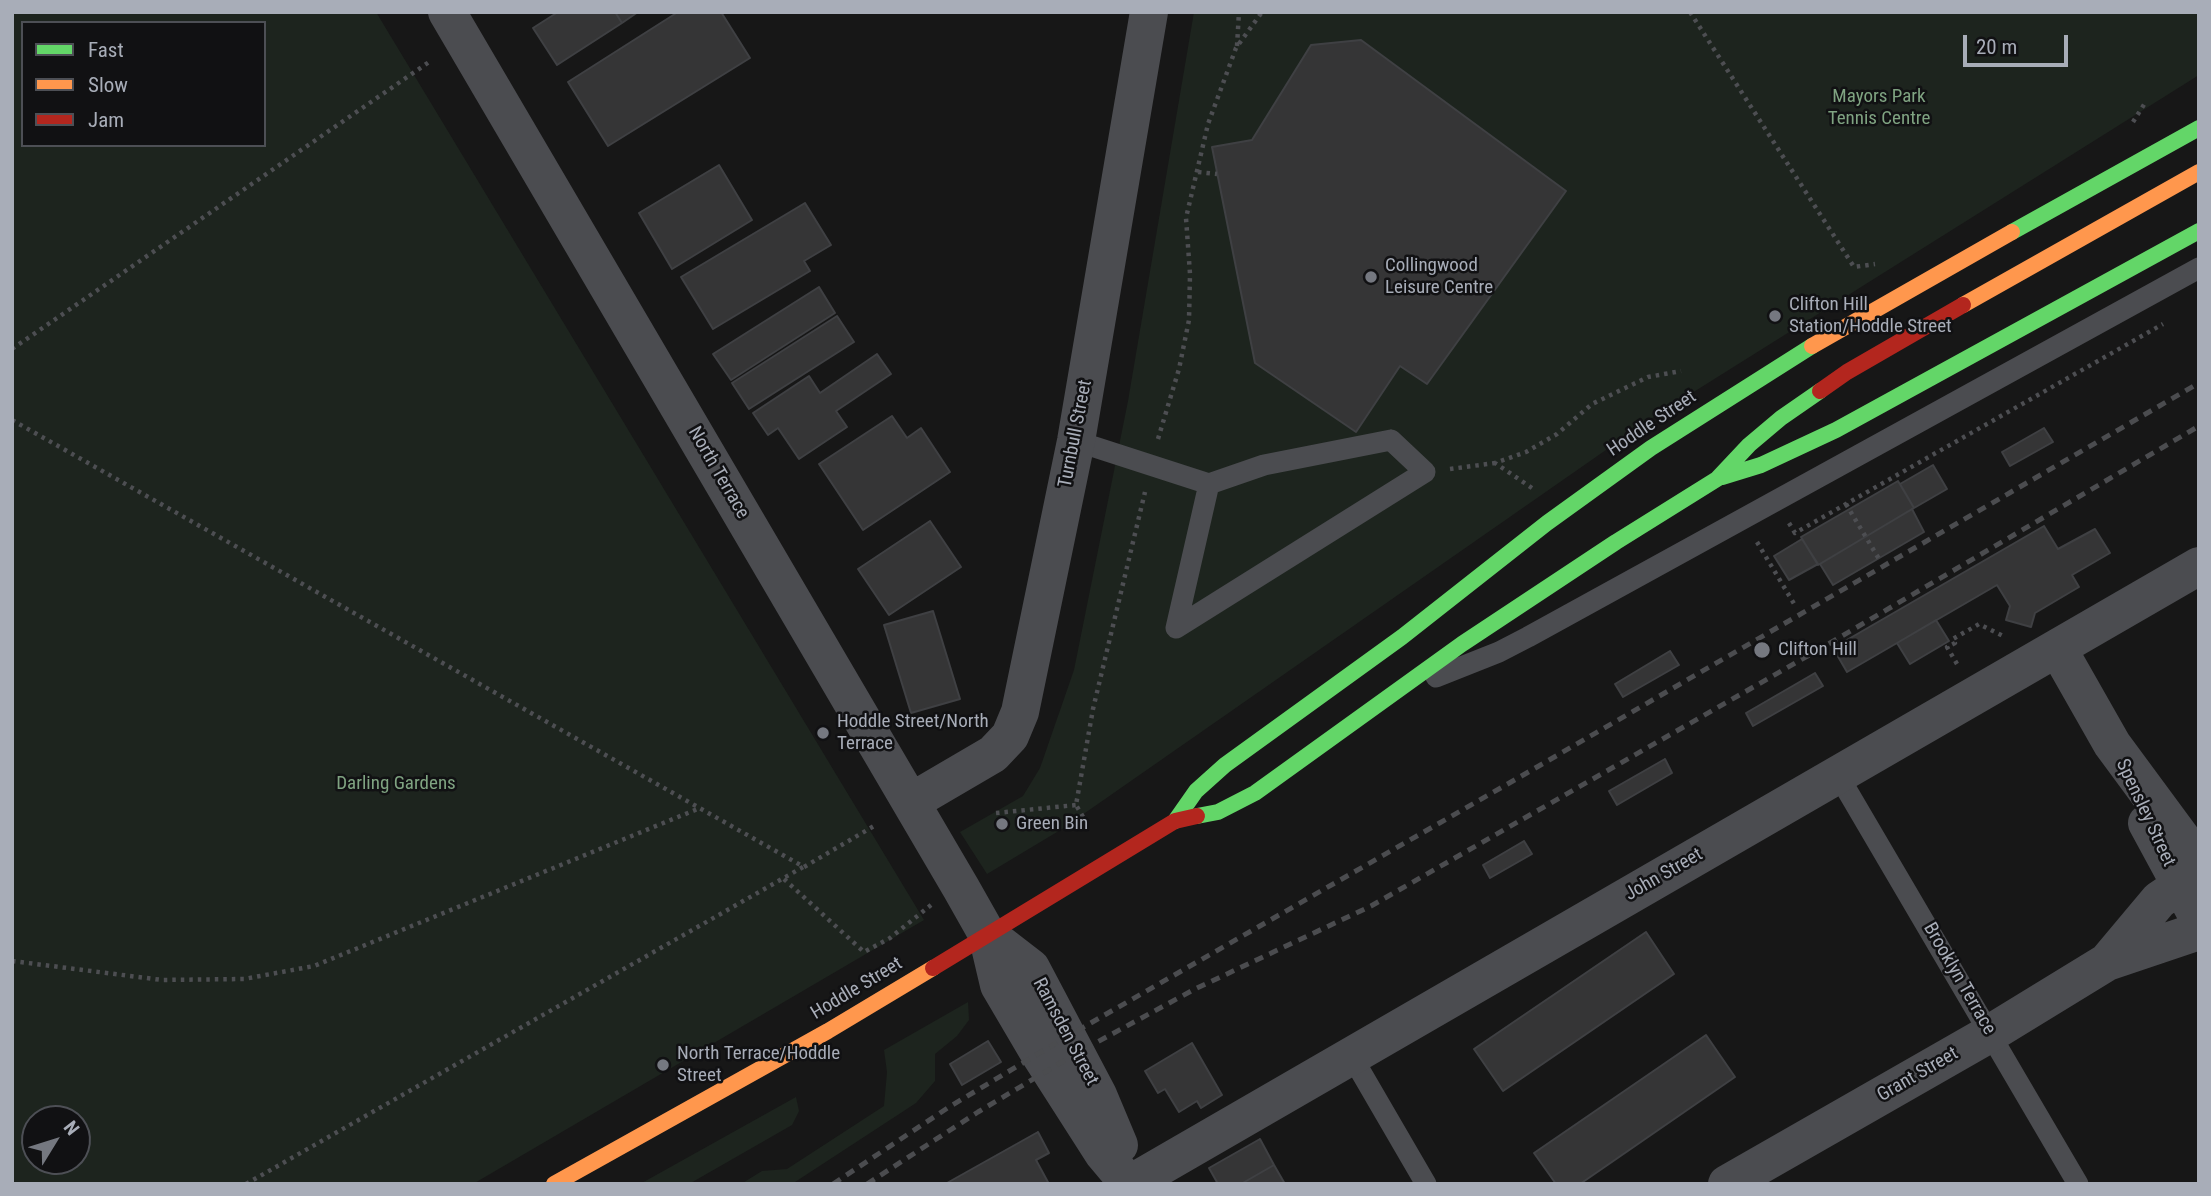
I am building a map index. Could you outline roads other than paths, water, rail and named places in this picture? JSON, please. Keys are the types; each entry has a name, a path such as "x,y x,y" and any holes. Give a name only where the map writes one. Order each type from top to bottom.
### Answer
{"main road":[{"name":"Hoddle Street","path":"1175,821 1196,792 1225,765 1402,637 1547,523 1651,448 1832,333 2199,128"},
{"name":"Hoddle Street","path":"554,1184 828,1031 1175,821 1217,812 1236,804 1540,592 1717,479 1748,445 1781,418 1847,372 2199,172"},
{"path":"1717,479 1762,465 1800,448 2199,231"}],"street":[{"name":"Turnbull Street","path":"911,802 993,754 1010,736 1020,712 1076,441 1149,12"},
{"name":"North Terrace","path":"454,25 987,934"},
{"name":"John Street","path":"1129,1184 2199,566"},
{"name":"Spensley Street","path":"2058,649 2112,744 2192,873 2199,919"},
{"name":"Grant Street","path":"2107,962 2159,900 2192,873"},
{"name":"Grant Street","path":"1727,1184 1991,1033 2107,962 2199,931"},
{"name":"Ramsden Street","path":"987,934 999,985 1103,1153 1129,1184"}],"lane":[{"path":"1400,689 1499,652 2199,268"},
{"path":"1076,441 1209,484 1264,465 1391,440 1425,472 1176,628 1209,484"},
{"path":"1774,502 1800,448"},
{"name":"Brooklyn Terrace","path":"1838,775 2078,1184"},
{"path":"1351,1055 1426,1184"}],"railway":[{"path":"833,1184 949,1107 1068,1036 2199,383"},
{"path":"867,1184 978,1112 1077,1053 1195,989 1371,906 1825,646 2199,426"}],"place":[{"name":"Collingwood Leisure Centre","path":"1371,277"},
{"name":"Clifton Hill Station/Hoddle Street","path":"1775,316"},
{"name":"Clifton Hill","path":"1762,650"},
{"name":"Hoddle Street/North Terrace","path":"823,733"},
{"name":"Green Bin","path":"1002,824"},
{"name":"North Terrace/Hoddle Street","path":"663,1065"}],"park label":[{"name":"Mayors Park Tennis Centre","path":"1879,108"},
{"name":"Darling Gardens","path":"396,784"}]}
